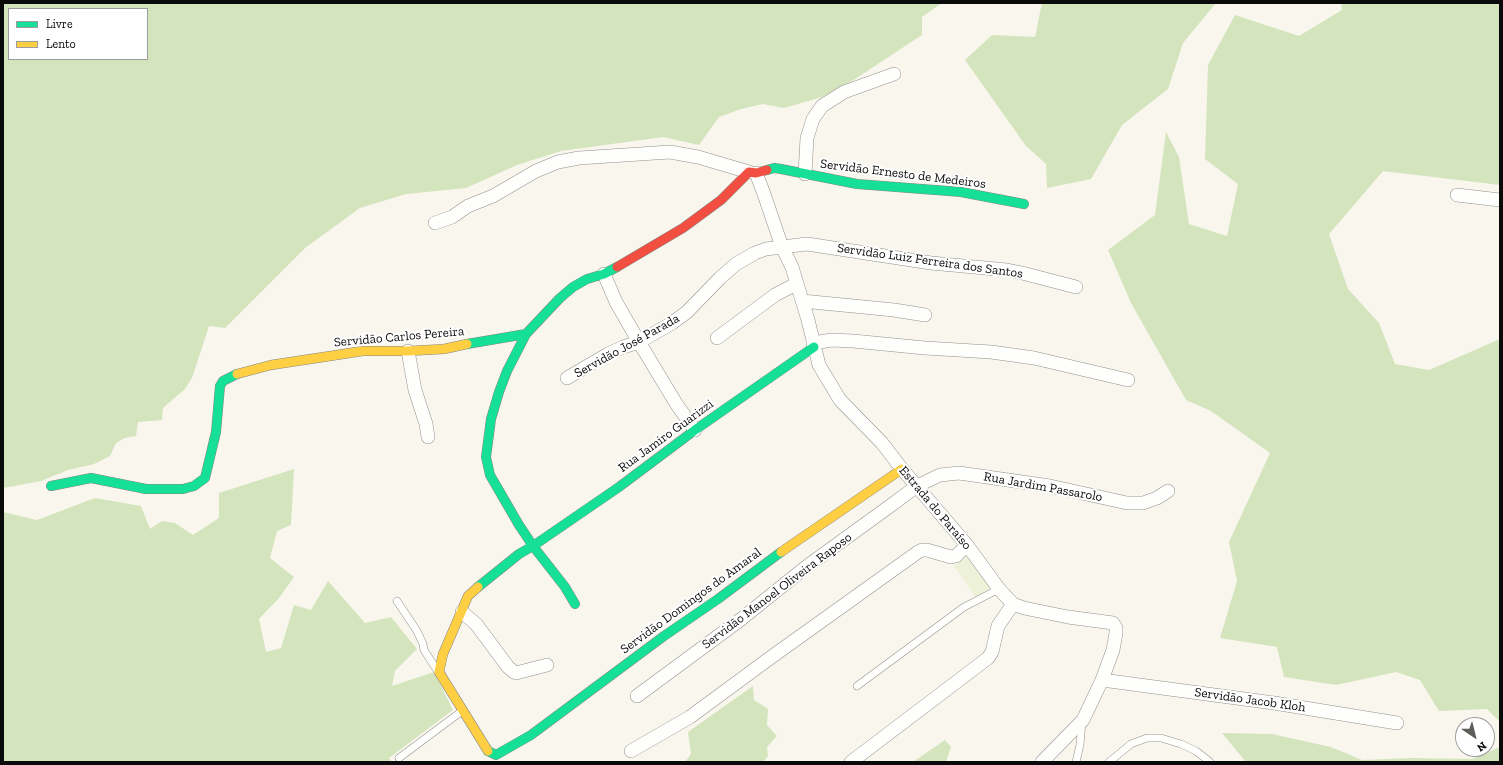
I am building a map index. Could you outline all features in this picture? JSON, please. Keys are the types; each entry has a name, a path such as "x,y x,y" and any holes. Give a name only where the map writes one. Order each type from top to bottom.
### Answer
{"street":[{"path":"805,174 807,138 813,119 822,106 844,92 894,74"},
{"path":"435,223 452,217 468,206 493,196 536,171 558,162 579,158 670,152 698,157 752,172"},
{"name":"Servidão Ernesto de Medeiros","path":"752,172 774,168 857,184 961,192 1024,204"},
{"path":"575,604 559,579 533,546 490,475 488,469 486,457 491,420 499,392 507,372 526,334 555,303 569,291 586,279 604,274 660,243 706,212 752,172"},
{"name":"Estrada do Paraíso","path":"752,172 764,194 782,247 792,267 819,365 840,400 882,443 902,469 967,545 998,589 1013,604 1024,608 1113,623 1116,628 1113,650 1102,680 1083,720 1042,762"},
{"path":"1457,195 1500,200"},
{"name":"Servidão Luiz Ferreira dos Santos","path":"782,247 807,244 931,263 1007,270 1076,287"},
{"name":"Servidão José Parada","path":"567,378 608,354 624,346 639,342 672,323 687,312 736,264 760,251 782,247"},
{"path":"604,274 616,302 639,342 677,405 695,430"},
{"path":"717,338 775,295 796,284"},
{"path":"802,302 894,310 925,315"},
{"name":"Servidão Carlos Pereira","path":"51,486 91,478 146,489 183,489 194,486 205,478 216,432 219,390 223,381 242,372 271,365 363,351 444,349 526,334"},
{"path":"814,345 832,340 853,340 925,348 991,352 1034,358 1128,380"},
{"name":"Rua Jamiro Guarizzi","path":"439,672 443,654 468,596 476,588 519,554 619,487 695,430 814,345"},
{"path":"408,351 415,390 426,424 428,437"},
{"name":"Servidão Domingos do Amaral","path":"462,711 486,750 496,755 532,734 664,636 718,599 781,552 902,469"},
{"name":"Rua Jardim Passarolo","path":"917,486 940,475 959,473 1050,486 1127,503 1143,503 1157,498 1168,490"},
{"name":"Servidão Manoel Oliveira Raposo","path":"637,696 740,620 806,567 917,486"},
{"path":"631,751 690,717 918,552 927,550 951,557 956,556 967,545"},
{"path":"851,762 988,658 992,652 998,626 1013,604"},
{"path":"462,612 476,624 508,667 514,672 516,673 547,666"},
{"path":"439,672 462,711"},
{"name":"Servidão Jacob Kloh","path":"1102,680 1274,703 1397,723"}],"lane":[{"path":"857,686 964,607 998,589"},
{"path":"397,601 417,631 424,650 439,672"},
{"path":"399,758 462,711"},
{"path":"1076,762 1083,720"},
{"path":"1109,762 1131,744 1147,738 1161,738 1181,744 1196,751 1210,762"}],"green space":[{"path":"3,3 942,3 922,17 922,35 852,81 822,97 784,108 763,104 741,109 719,117 699,145 663,137 561,151 517,165 466,188 406,194 360,208 305,248 225,328 209,326 192,378 185,389 163,408 162,420 138,422 136,436 125,438 116,443 110,456 94,464 68,470 41,481 3,488"},
{"path":"1042,3 1216,3 1183,43 1168,89 1122,125 1091,179 1047,188 1046,164 1026,146 965,60 992,35 1035,37"},
{"path":"1341,3 1500,3 1500,185 1383,171 1329,234 1348,289 1379,323 1395,364 1429,370 1500,339 1500,722 1487,709 1439,711 1420,680 1396,672 1336,685 1284,677 1277,647 1220,638 1237,581 1229,542 1270,453 1211,411 1186,400 1131,303 1108,250 1155,215 1166,132 1179,157 1189,224 1227,236 1238,184 1205,159 1208,65 1235,15 1299,36 1342,10"},
{"path":"294,469 291,525 277,531 270,558 294,577 279,598 259,619 266,652 281,648 294,605 311,610 328,581 365,623 391,617 417,649 395,671 392,686 434,672 453,710 389,758 392,762 3,762 3,512 37,520 95,498 141,506 150,529 162,521 175,523 193,535 219,518 219,493"},
{"path":"969,556 991,587 976,598 954,566"},
{"path":"753,686 754,700 768,709 767,725 777,736 767,747 768,756 763,762 685,762 691,754 688,732"},
{"path":"1222,733 1272,734 1331,747 1362,760 1410,758 1472,759 1477,757 1495,757 1495,749 1500,747 1500,762 1246,762"},
{"path":"945,740 951,747 946,762 913,762"}],"traffic: fast":[{"path":"767,170 774,168 781,169 857,184 961,192 1024,204"},
{"path":"575,604 565,587 533,546 519,525 490,475 486,457 491,419 499,392 507,371 526,334 560,298 573,287 587,279 604,274 617,267"},
{"path":"467,344 526,334"},
{"path":"478,587 519,554 619,487 695,430 814,347"},
{"path":"51,486 91,478 146,489 183,489 194,486 205,478 216,432 220,386 223,381 237,374"},
{"path":"488,751 496,755 531,735 664,636 718,599 781,552"}],"traffic: slow":[{"path":"237,374 271,365 363,351 444,349 467,344"},
{"path":"781,552 902,469"},
{"path":"478,587 468,596 443,654 439,672 488,751"}],"traffic: jam":[{"path":"617,267 683,228 721,200 749,172 756,173 767,170"}]}
